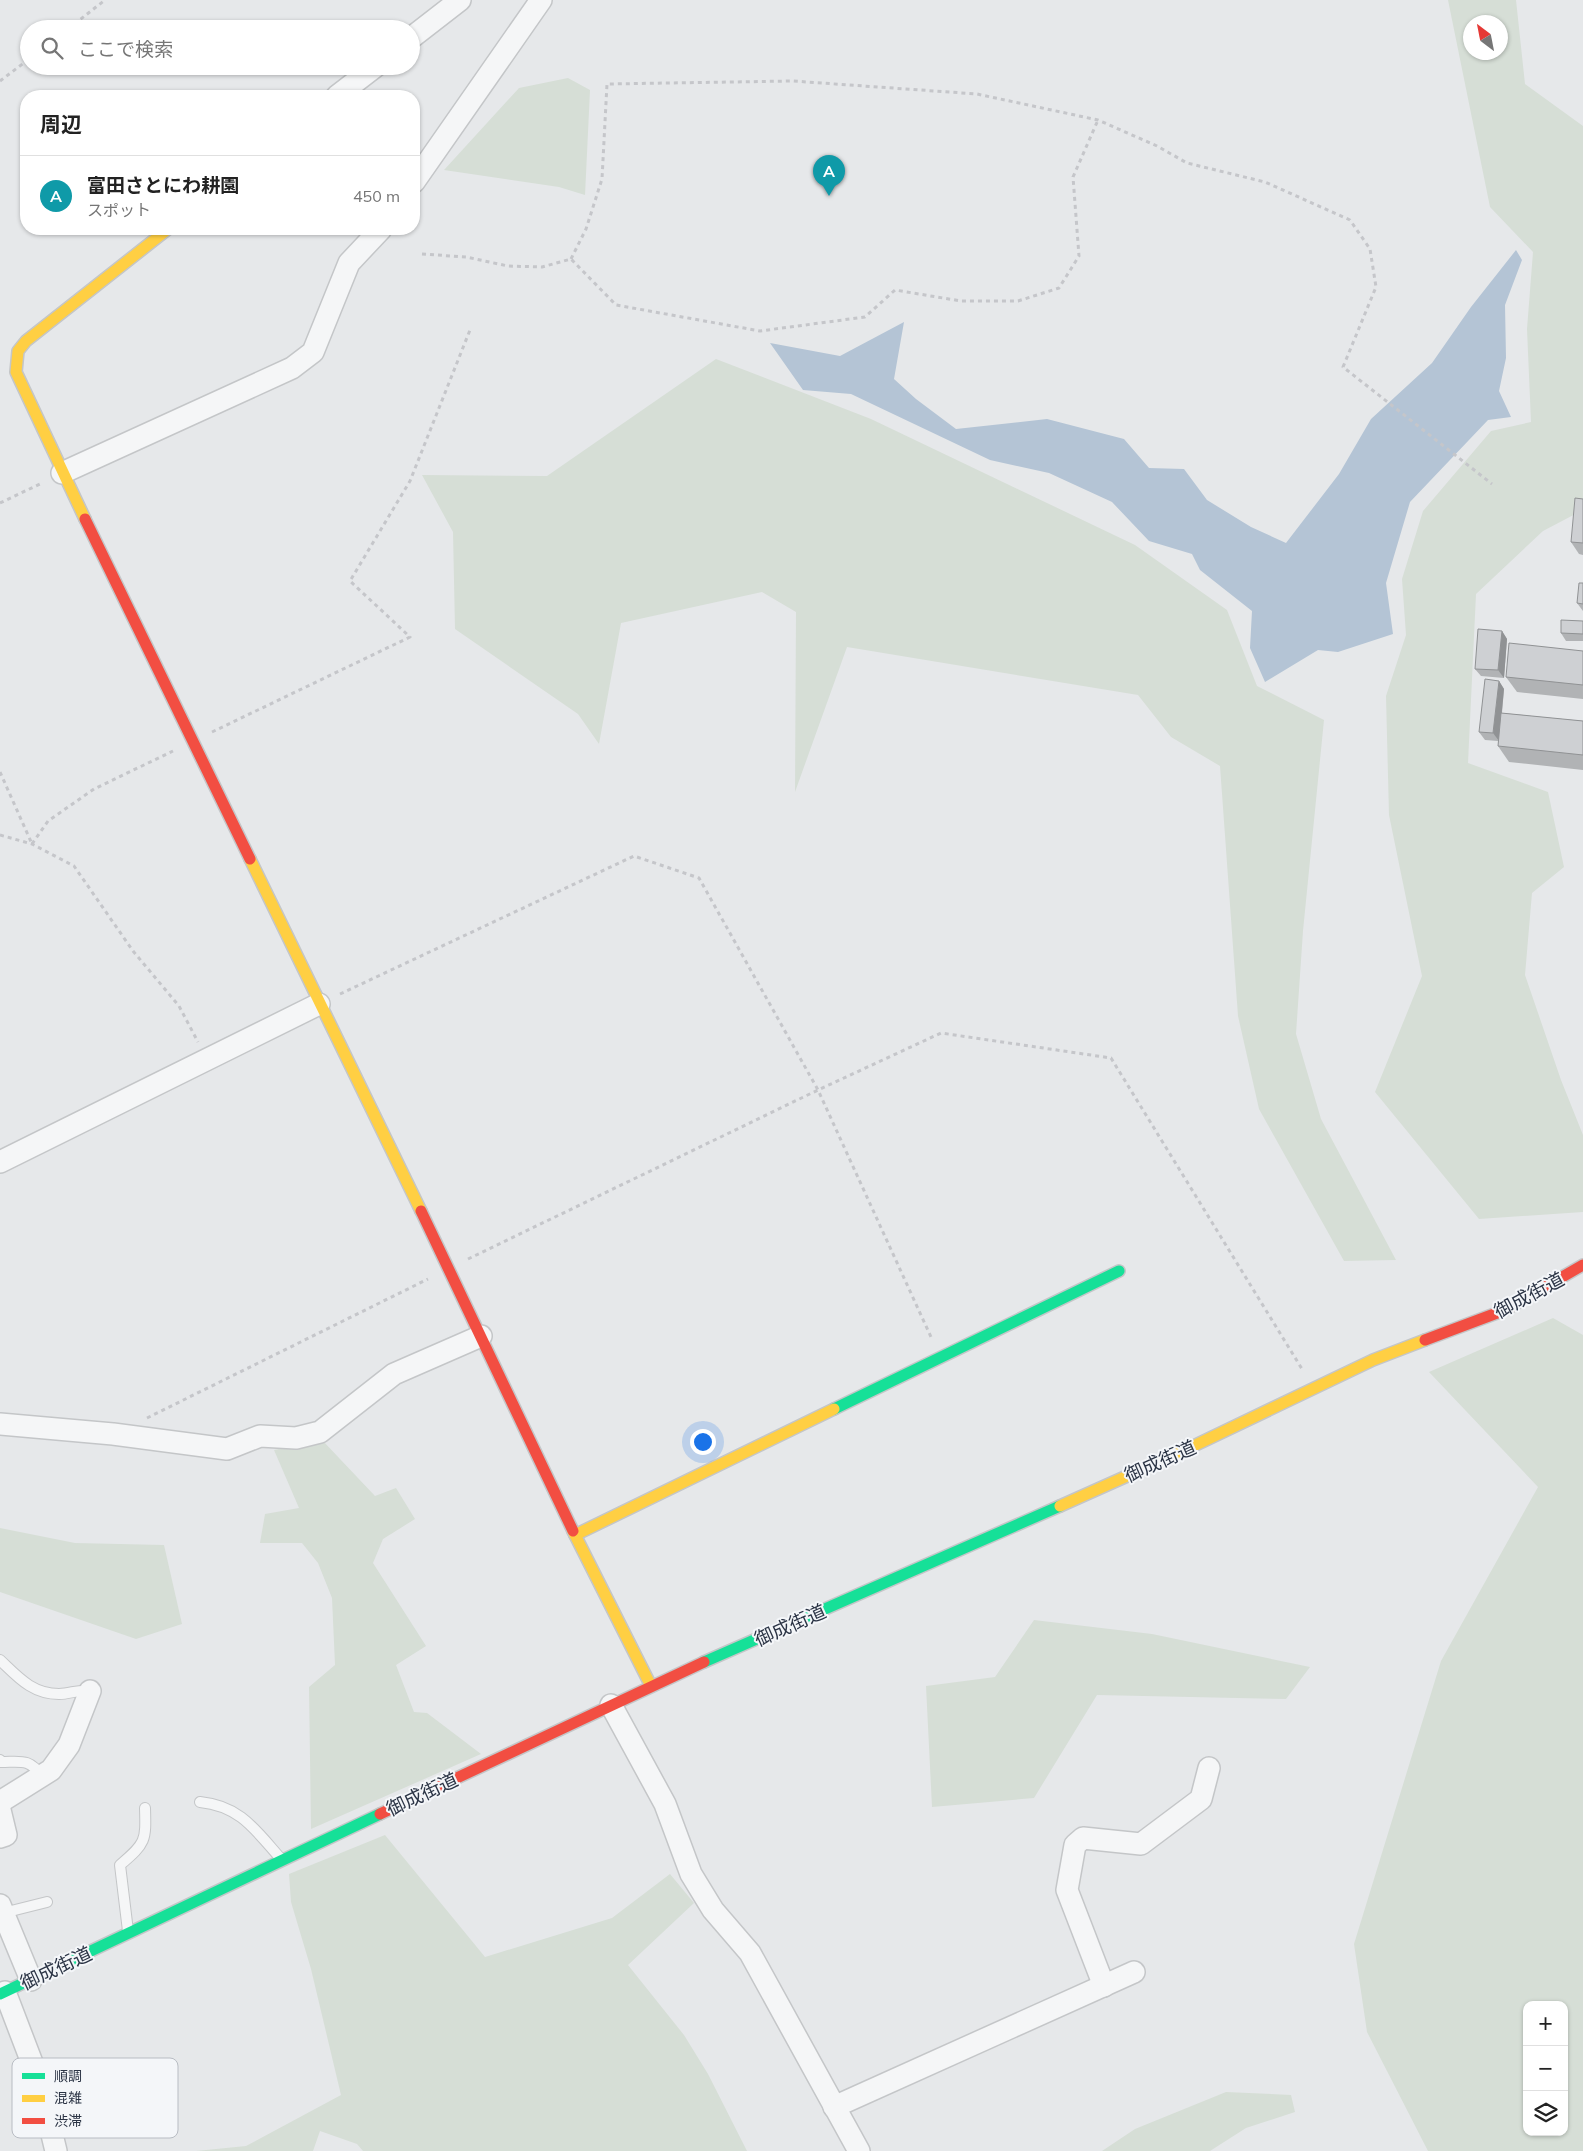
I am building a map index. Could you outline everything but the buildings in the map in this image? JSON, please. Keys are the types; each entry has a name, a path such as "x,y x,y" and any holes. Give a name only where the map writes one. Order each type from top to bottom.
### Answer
{"street":[{"path":"420,31 460,0"},
{"path":"420,173 541,0"},
{"path":"345,90 364,75"},
{"path":"160,235 39,329 18,351 16,372 62,473 449,1268 575,1534 651,1686"},
{"path":"62,473 292,368 313,352 350,263 376,235"},
{"path":"0,1162 319,1004"},
{"name":"御成街道","path":"2,1993 651,1686 1184,1451 1373,1360 1505,1310 1583,1265"},
{"path":"575,1534 1119,1271"},
{"path":"0,1424 113,1434 227,1449 260,1436 296,1438 320,1432 394,1374 481,1336"},
{"path":"0,1802 51,1770 69,1745 90,1692"},
{"path":"611,1706 665,1804 691,1874 713,1910 750,1953 859,2151"},
{"path":"1104,1986 1067,1890 1075,1844 1083,1838 1141,1844 1201,1799 1209,1768"},
{"path":"0,1810 6,1835 0,1837"},
{"path":"2,1909 31,1980"},
{"path":"834,2106 1134,1972"},
{"path":"2,1993 29,2058"},
{"path":"53,2138 56,2151"}],"lane":[{"path":"0,1660 25,1684 40,1692 60,1694 81,1690 90,1692"},
{"path":"0,1760 1,1762 30,1763 41,1776"},
{"path":"200,1802 218,1804 232,1810 254,1828 282,1860"},
{"path":"129,1933 120,1864 134,1853 146,1836 144,1808"},
{"path":"2,1909 47,1902"}],"path":[{"path":"79,20 105,0"},
{"path":"0,81 20,66"},
{"path":"422,254 466,256 508,266 542,267 571,259 586,229 602,179 607,84 793,81 977,94 1098,120 1157,146 1187,163 1265,182 1350,220 1370,248 1376,287 1343,367 1367,388 1492,484"},
{"path":"571,259 616,305 760,331 865,317 895,290 961,301 1018,301 1059,288 1079,256 1073,177 1098,120"},
{"path":"32,844 48,821 94,789 410,637 350,580 410,481 470,330"},
{"path":"0,503 62,473"},
{"path":"0,772 32,844"},
{"path":"0,835 32,844 74,866 133,951 180,1006 207,1058"},
{"path":"319,1004 634,856 699,878 818,1090 940,1357"},
{"path":"113,1434 449,1268 818,1090 941,1033 1111,1058 1314,1388"}],"shaded area":[{"path":"1448,0 1516,0 1525,84 1583,126 1583,510 1543,531 1476,594 1468,763 1548,792 1564,867 1532,893 1525,975 1561,1080 1583,1135 1583,1212 1479,1219 1375,1092 1422,976 1389,815 1386,696 1406,635 1402,579 1423,511 1491,431 1531,422 1527,329 1533,252 1490,207"},
{"path":"568,78 590,90 585,195 559,187 444,170 519,88"},
{"path":"716,359 871,419 1135,545 1227,610 1257,686 1324,720 1303,931 1296,1034 1321,1119 1396,1260 1344,1261 1259,1109 1238,1016 1220,766 1171,737 1138,695 847,647 795,792 796,612 762,592 621,623 599,744 578,714 455,629 453,532 422,475 547,476"},
{"path":"1553,1318 1583,1335 1583,2151 1428,2151 1367,2032 1354,1944 1441,1661 1538,1487 1429,1372"},
{"path":"322,1440 375,1496 396,1488 415,1519 383,1539 373,1563 426,1646 396,1665 414,1712 427,1713 481,1754 311,1829 309,1687 335,1665 332,1598 318,1563 302,1543 260,1543 265,1514 299,1508 274,1450"},
{"path":"0,1528 75,1543 164,1545 182,1624 136,1639 0,1592"},
{"path":"1034,1620 1152,1634 1310,1667 1286,1699 1097,1695 1034,1798 932,1807 926,1686 995,1677"},
{"path":"385,1835 485,1957 612,1918 670,1874 694,1903 628,1965 684,2035 708,2074 747,2151 363,2151 357,2144 320,2131 313,2151 196,2151 246,2146 341,2095 311,1969 291,1902 289,1874"},
{"path":"1226,2092 1291,2095 1295,2112 1246,2128 1210,2151 1102,2151 1135,2129"}],"water":[{"path":"1516,250 1522,260 1505,305 1506,358 1499,391 1511,417 1488,420 1410,502 1386,583 1393,634 1338,652 1318,650 1265,682 1250,648 1252,611 1200,570 1192,554 1149,541 1112,502 1049,473 990,460 851,394 803,390 770,343 840,356 904,322 894,379 916,399 956,429 1047,419 1124,439 1149,468 1184,469 1207,500 1251,527 1286,543 1339,474 1371,419 1432,363 1471,307"}],"traffic: fast":[{"path":"834,1409 1119,1271"},
{"path":"704,1662 1060,1506"},
{"path":"0,1994 380,1814"}],"traffic: slow":[{"path":"85,519 16,372 18,351 26,341 160,235"},
{"path":"250,859 421,1211"},
{"path":"1060,1506 1183,1451 1373,1360 1425,1340"},
{"path":"575,1535 834,1409"},
{"path":"573,1531 651,1686"}],"traffic: jam":[{"path":"85,519 250,859"},
{"path":"421,1211 573,1531"},
{"path":"1425,1340 1505,1310 1583,1265"},
{"path":"380,1814 704,1662"}],"place":[{"name":"富田さとにわ耕園","path":"829,196"}]}
